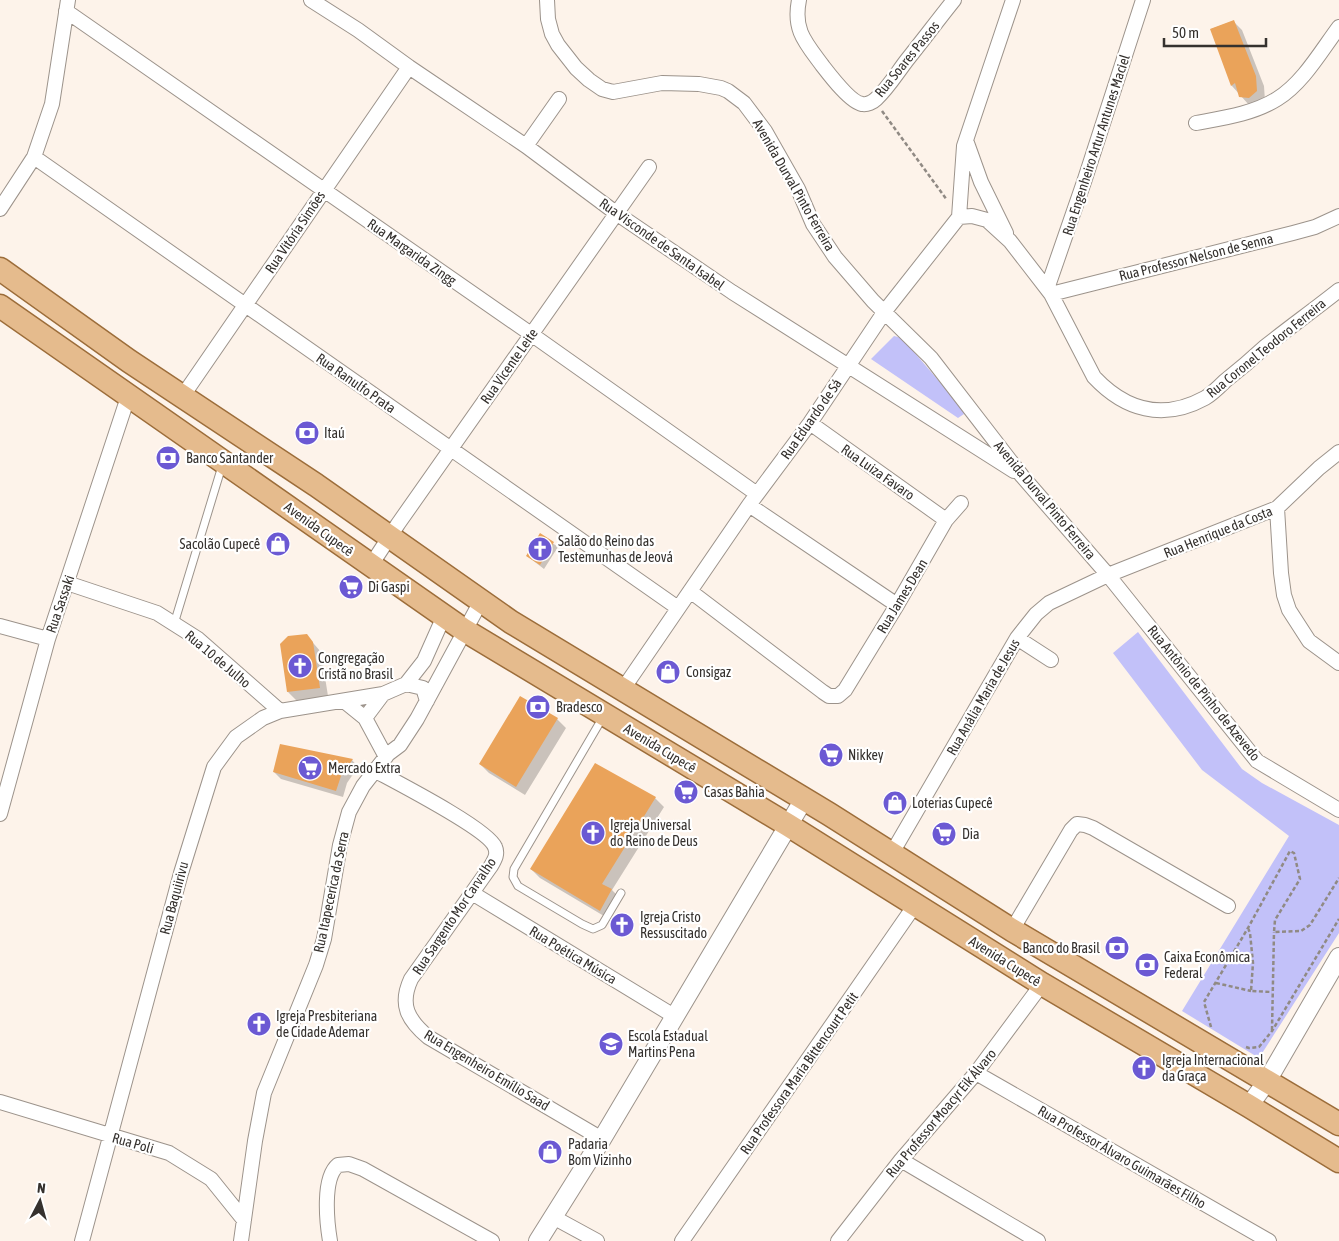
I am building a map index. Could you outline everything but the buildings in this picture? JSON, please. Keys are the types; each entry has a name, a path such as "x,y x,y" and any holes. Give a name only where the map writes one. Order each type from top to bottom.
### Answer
{"main road":[{"path":"0,269 182,397 316,485 481,601 562,654 804,799 1012,930 1339,1124"},
{"name":"Avenida Cupecê","path":"0,306 464,630 788,824 1042,984 1250,1106 1339,1161"}],"street":[{"name":"Rua Visconde de Santa Isabel","path":"311,0 358,30 526,146 616,213 732,292 1022,476"},
{"name":"Avenida Durval Pinto Ferreira","path":"547,0 548,19 552,34 558,45 588,80 602,88 613,92 662,83 699,84 721,88 744,103 765,130 798,189 823,240 858,286 931,358 1022,476 1108,575"},
{"name":"Rua Soares Passos","path":"799,0 796,17 803,39 828,72 852,99 865,104 875,100 890,83 954,0"},
{"path":"959,217 963,152 1013,0"},
{"name":"Rua Engenheiro Artur Antunes Maciel","path":"1049,291 1144,0"},
{"path":"0,209 34,158 52,104 67,5"},
{"name":"Rua Margarida Zingg","path":"67,5 323,190 531,334 897,605"},
{"path":"1196,123 1228,117 1263,106 1278,98 1303,75 1339,27"},
{"name":"Rua Vitória Simões","path":"182,397 409,67"},
{"path":"526,146 559,99"},
{"path":"966,140 981,182 1010,241"},
{"name":"Rua Ranulfo Prata","path":"34,158 678,608"},
{"name":"Rua Vicente Leite","path":"371,566 398,524 649,167"},
{"name":"Rua Coronel Teodoro Ferreira","path":"959,217 972,216 987,220 1010,241 1049,291 1094,377 1104,387 1130,405 1150,410 1183,407 1206,398 1270,343 1339,290"},
{"name":"Rua Professor Nelson de Senna","path":"1049,291 1293,233 1315,227 1339,216"},
{"name":"Rua Eduardo de Sá","path":"623,689 753,499 810,423 885,311 959,217"},
{"name":"Rua Sassaki","path":"0,814 48,639 128,397"},
{"name":"Rua Luiza Favaro","path":"810,423 946,520"},
{"name":"Rua Henrique da Costa","path":"1108,575 1277,508 1319,468 1339,452"},
{"name":"Rua James Dean","path":"690,591 823,692 829,696 840,695 845,690 897,605 946,520 961,502"},
{"path":"1277,508 1282,580 1289,610 1309,641 1339,663"},
{"name":"Rua Anália Maria de Jesus","path":"892,853 1017,638 1036,614 1049,603 1108,575"},
{"name":"Rua Antônio de Pinho de Azevedo","path":"1108,575 1257,761 1339,810"},
{"name":"Rua 10 de Julho","path":"67,583 157,613 198,639 280,711"},
{"name":"Rua Itapecerica da Serra","path":"241,1241 255,1141 264,1093 316,965 324,939 340,845 349,812 374,770 400,744 427,702 481,601"},
{"name":"Rua Baquiirivu","path":"82,1241 180,873 214,767 228,746 247,728 262,718 280,711 382,694 406,684 424,661 444,616"},
{"path":"0,626 48,639"},
{"path":"1017,638 1051,660"},
{"path":"406,684 423,688 427,702"},
{"path":"365,718 382,694"},
{"path":"344,701 365,718 386,757"},
{"name":"Rua Sargento Mor Carvalho","path":"374,770 479,830 494,844 496,857 411,979"},
{"path":"538,1241 602,1139 804,799"},
{"path":"1012,930 1071,830 1077,824 1093,828 1228,906"},
{"name":"Rua Poética Música","path":"472,894 674,1016"},
{"name":"Rua Professora Maria Bittencourt Petit","path":"682,1241 915,905"},
{"path":"1250,1106 1338,960"},
{"name":"Rua Engenheiro Emílio Saad","path":"411,979 405,995 405,1002 407,1011 419,1030 602,1139"},
{"name":"Rua Professor Moacyr Eik Álvaro","path":"838,1241 901,1160 976,1073 1042,984"},
{"name":"Rua Professor Álvaro Guimarães Filho","path":"976,1073 1269,1241"},
{"name":"Rua Poli","path":"0,1102 169,1153 211,1179 244,1220"},
{"path":"901,1160 1038,1241"},
{"path":"330,1241 328,1190 332,1172 338,1165 349,1164 363,1169 492,1241"},
{"path":"553,1217 597,1241"}],"lane":[{"path":"174,624 224,462"},
{"path":"604,714 514,868 513,877 518,886 593,929 602,925 621,893"}],"path":[{"path":"875,100 959,217"},
{"path":"1218,1031 1211,1026 1204,1002 1248,928 1290,851 1294,853 1300,879 1275,920 1272,1030"},
{"path":"1274,932 1301,931 1310,925 1339,878"},
{"path":"1241,1044 1249,1048 1259,1046 1272,1030 1339,919"},
{"path":"1248,928 1253,963 1251,991"},
{"path":"1216,983 1251,991 1272,992"}],"shaded area":[{"path":"894,336 902,338 962,408 964,414 958,418 871,359"},
{"path":"1138,632 1242,769 1262,783 1339,825 1339,933 1259,1058 1182,1011 1289,836 1202,770 1113,653"}],"place":[{"name":"Itaú","path":"307,433"},
{"name":"Banco Santander","path":"168,458"},
{"name":"Sacolão Cupecê","path":"278,544"},
{"name":"Salão do Reino das Testemunhas de Jeová","path":"540,549"},
{"name":"Di Gaspi","path":"351,587"},
{"name":"Congregação Cristã no Brasil","path":"300,666"},
{"name":"Consigaz","path":"668,672"},
{"name":"Bradesco","path":"538,707"},
{"name":"Nikkey","path":"831,755"},
{"name":"Mercado Extra","path":"310,768"},
{"name":"Casas Bahia","path":"686,792"},
{"name":"Loterias Cupecê","path":"895,803"},
{"name":"Igreja Universal do Reino de Deus","path":"593,833"},
{"name":"Dia","path":"944,834"},
{"name":"Igreja Cristo Ressuscitado","path":"622,925"},
{"name":"Banco do Brasil","path":"1117,948"},
{"name":"Caixa Econômica Federal","path":"1147,965"},
{"name":"Igreja Presbiteriana de Cidade Ademar","path":"259,1024"},
{"name":"Escola Estadual Martins Pena","path":"611,1044"},
{"name":"Igreja Internacional da Graça","path":"1144,1068"},
{"name":"Padaria Bom Vizinho","path":"550,1152"}]}
